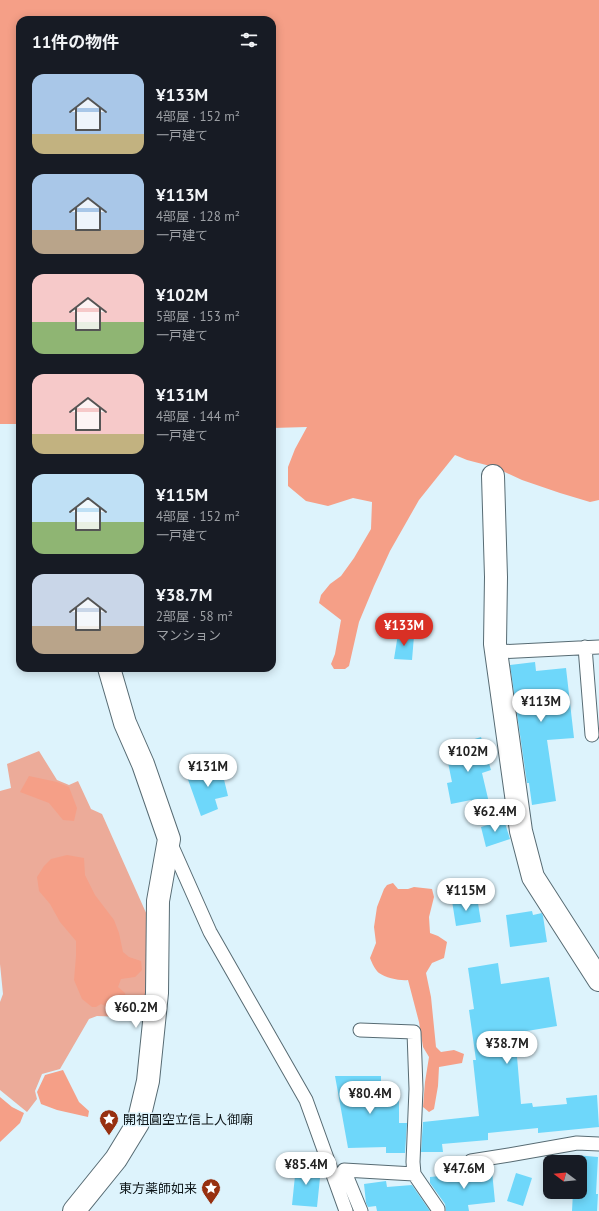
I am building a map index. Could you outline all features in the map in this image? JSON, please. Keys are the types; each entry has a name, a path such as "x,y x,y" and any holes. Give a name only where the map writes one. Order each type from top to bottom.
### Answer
{"street":[{"path":"493,476 496,577 496,652 521,831 533,877 599,980"},
{"path":"74,1211 116,1159 138,1123 148,1081 157,993 158,901 168,839 143,764 125,723 111,672"}],"lane":[{"path":"496,652 599,647"},
{"path":"585,648 595,715 592,735"},
{"path":"168,839 210,932 306,1100 346,1211"},
{"path":"360,1030 414,1032 416,1089 413,1162 414,1174 438,1211"},
{"path":"471,1161 577,1143 599,1144"},
{"path":"361,1211 344,1170 414,1174"}],"shaded area":[{"path":"0,0 599,0 599,500 590,502 560,493 522,480 494,467 467,460 455,455 419,500 390,551 359,622 349,666 345,669 334,669 331,664 335,654 341,620 319,603 321,595 330,584 341,576 354,558 371,529 372,502 353,498 328,506 306,501 288,486 288,467 295,449 307,427 276,428 276,16 16,16 16,424 0,424"},
{"path":"39,751 57,780 69,785 78,781 91,809 102,814 147,915 150,1018 97,1016 89,1019 60,1069 42,1074 35,1091 37,1099 27,1112 0,1090 0,1002 3,994 0,964 0,791 11,788 7,764"},
{"path":"29,776 57,782 69,787 77,808 74,821 63,820 49,803 20,792"},
{"path":"67,855 84,858 85,875 95,895 114,920 119,933 123,952 129,957 141,961 142,970 135,977 121,979 118,987 125,993 127,1002 121,1010 112,1009 101,1004 96,1007 92,1007 82,999 74,980 76,941 60,922 50,904 39,891 37,877 44,866 51,859"},
{"path":"393,883 398,889 408,889 414,887 432,889 434,897 429,917 430,933 447,942 444,958 432,963 426,973 431,997 436,1047 441,1052 454,1050 464,1054 462,1063 439,1067 438,1086 434,1109 429,1112 423,1107 429,1057 423,1047 419,1022 408,980 393,979 382,975 376,970 370,958 376,943 374,927 377,907 384,889 387,885"},
{"path":"63,1070 79,1102 89,1111 88,1117 57,1110 41,1104 37,1092 45,1075"},
{"path":"0,1097 12,1107 24,1113 20,1123 0,1142"}],"building":[{"path":"398,634 414,636 412,660 394,659"},
{"path":"535,662 536,671 566,668 574,738 547,740 556,801 532,805 529,783 527,783 510,665"},
{"path":"481,737 491,770 482,773 490,807 474,812 471,800 451,804 447,783 452,782 445,748"},
{"path":"220,763 228,796 215,799 218,809 201,816 186,774"},
{"path":"504,820 510,839 486,847 481,827"},
{"path":"477,897 481,922 456,926 452,901"},
{"path":"532,911 533,915 542,913 547,942 510,947 506,915"},
{"path":"498,963 501,984 549,977 557,1026 515,1033 521,1104 532,1103 533,1107 567,1104 566,1098 597,1095 599,1127 538,1133 538,1128 488,1133 488,1140 442,1144 443,1152 421,1152 423,1122 479,1116 473,1060 476,1060 469,1010 474,1009 468,968"},
{"path":"335,1076 381,1076 381,1096 399,1097 399,1123 407,1123 405,1153 386,1153 386,1147 348,1148"},
{"path":"587,1156 598,1157 596,1194 598,1194 597,1211 572,1211 573,1199 587,1199"},
{"path":"296,1166 321,1168 317,1207 292,1205"},
{"path":"492,1171 495,1202 468,1205 469,1211 446,1211 445,1204 430,1183 430,1177"},
{"path":"516,1173 532,1178 523,1206 507,1201"},
{"path":"386,1181 387,1187 412,1185 430,1211 377,1211 376,1206 368,1207 366,1203 364,1184"}],"place":[{"name":"開祖圓空立信上人御廟","path":"109,1136"},
{"name":"東方薬師如来","path":"211,1205"}]}
